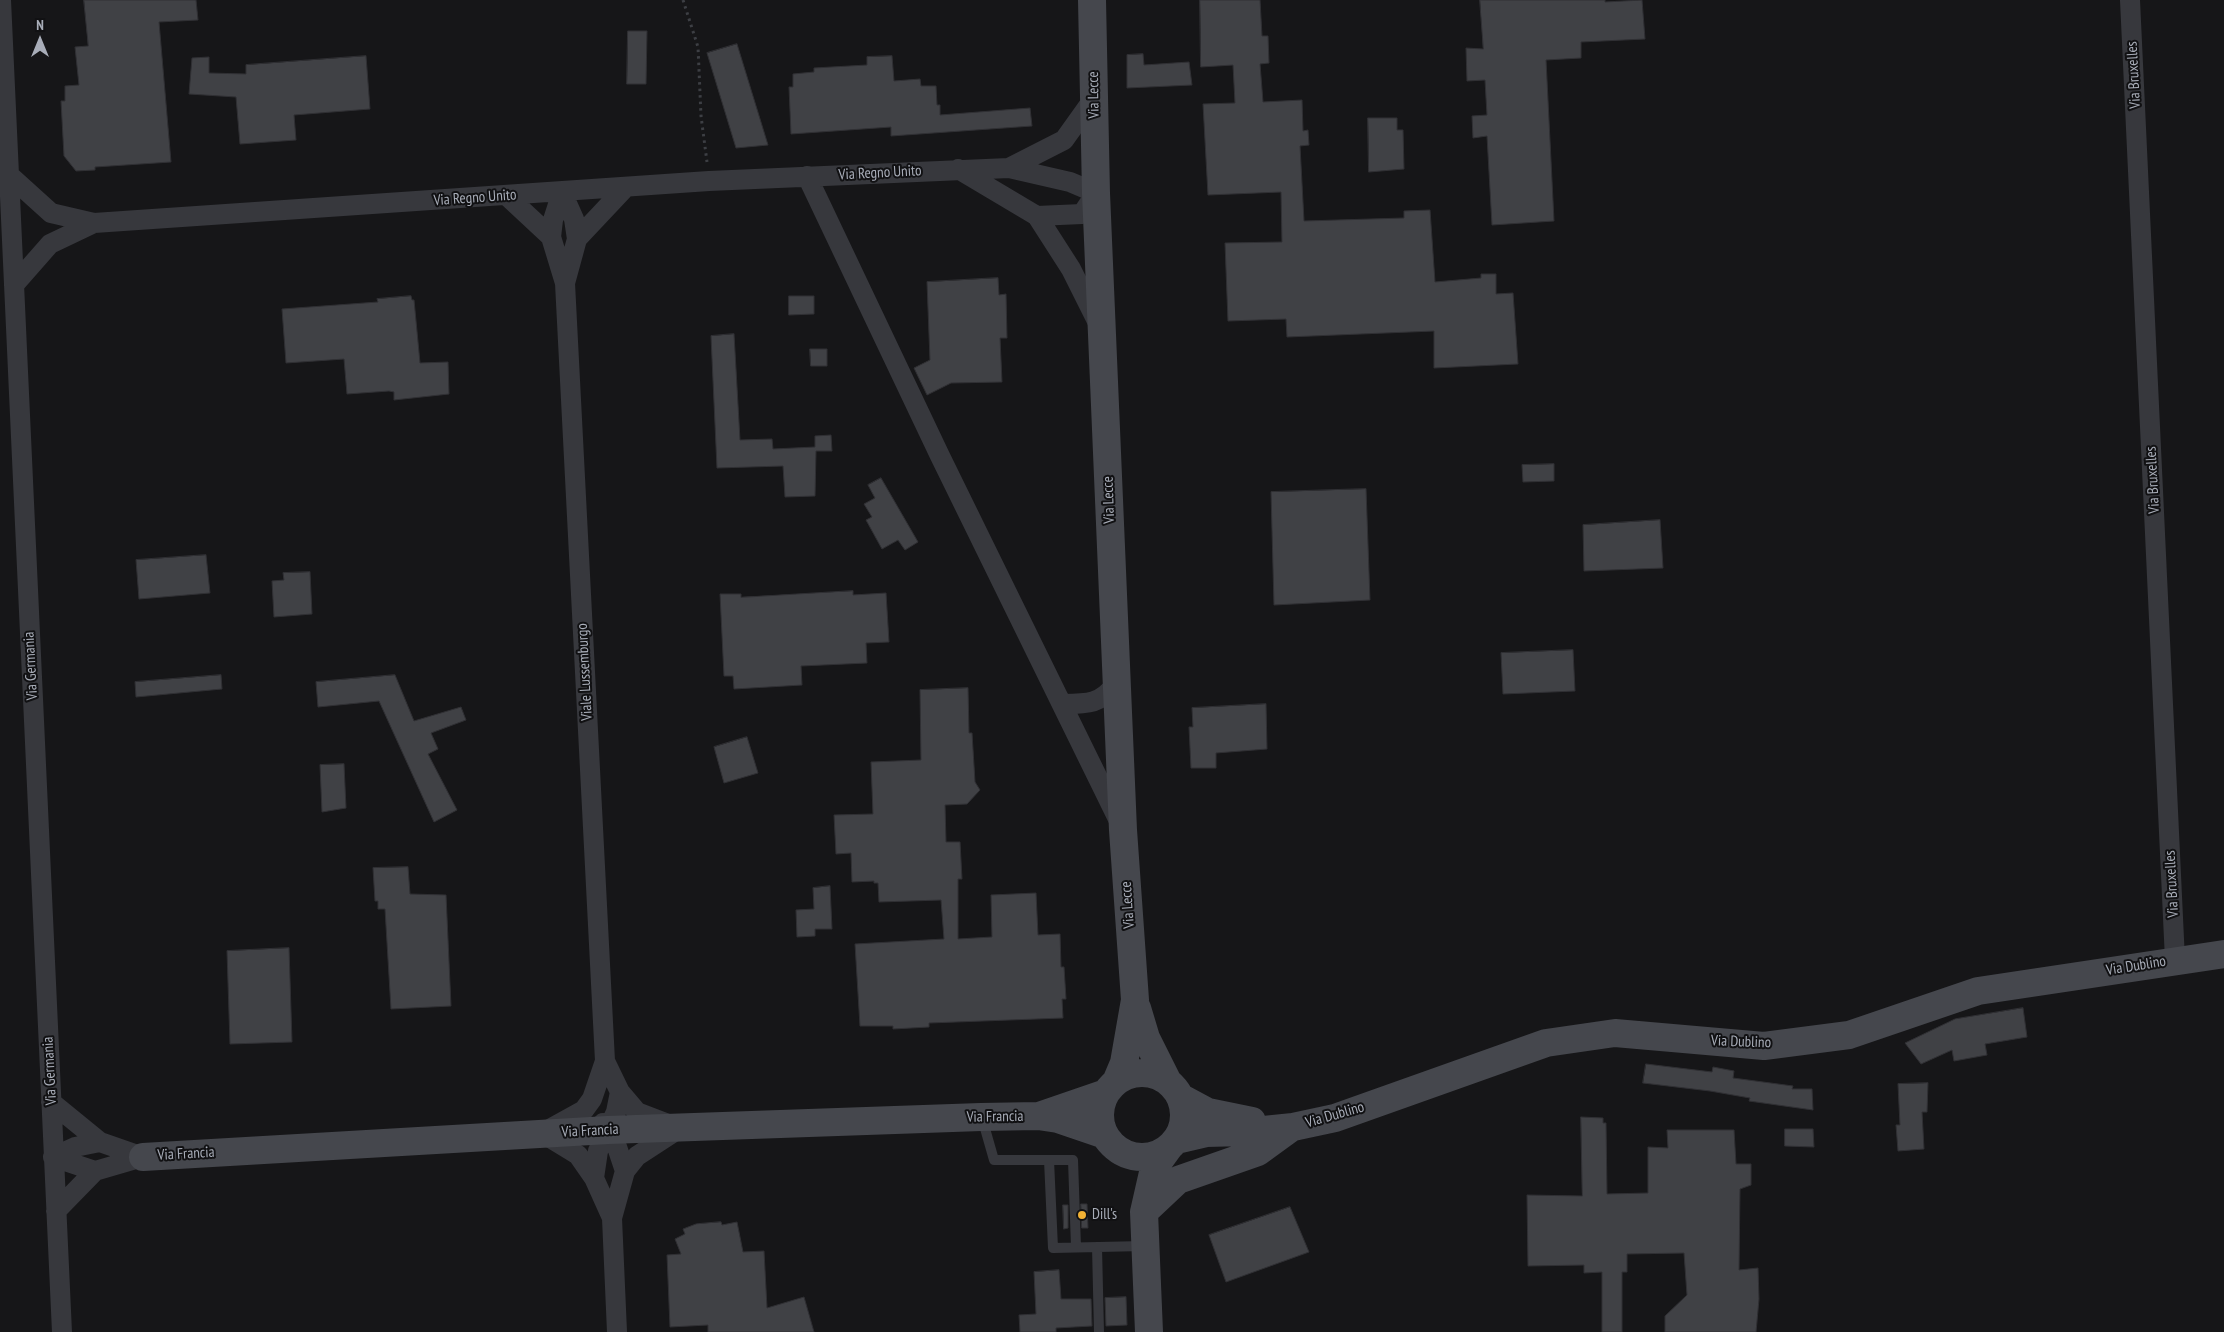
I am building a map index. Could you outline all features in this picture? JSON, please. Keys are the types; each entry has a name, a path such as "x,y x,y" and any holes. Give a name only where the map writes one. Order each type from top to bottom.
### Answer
{"street":[{"name":"Via Germania","path":"1,0 62,1332"},
{"name":"Via Lecce","path":"1092,0 1096,193 1123,830 1135,1000 1146,1038 1174,1089"},
{"name":"Via Bruxelles","path":"2130,0 2176,960"},
{"path":"1009,168 1064,140 1094,98"},
{"name":"Via Regno Unito","path":"9,175 51,213 94,223 709,181 1009,168"},
{"path":"1009,168 1070,182 1096,193 1082,214 1037,216"},
{"path":"958,169 1037,216 1071,269 1102,333"},
{"path":"807,176 940,456 1123,830"},
{"path":"565,283 578,239 625,188"},
{"path":"562,192 574,219 578,239"},
{"path":"562,192 553,220 551,237 565,283"},
{"path":"507,196 551,237"},
{"path":"14,285 50,244 94,223"},
{"name":"Viale Lussemburgo","path":"565,283 605,1061"},
{"path":"1063,704 1089,704 1106,696 1117,683"},
{"name":"Via Dublino","path":"1173,1143 1206,1133 1244,1132 1293,1127 1335,1118 1546,1044 1615,1033 1764,1046 1849,1035 1978,991 2224,954"},
{"name":"Via Lecce","path":"1111,1087 1124,1063 1135,1000"},
{"path":"605,1061 620,1092 638,1112 680,1128"},
{"path":"605,1061 592,1098 584,1110 542,1134 578,1155 594,1178 612,1218"},
{"path":"1038,1116 1111,1087 1128,1075 1142,1073 1156,1075 1174,1089 1184,1119 1173,1143 1154,1168 1144,1212 1149,1332"},
{"path":"1111,1087 1100,1114 1110,1141 1127,1167 1144,1212"},
{"name":"Via Dublino","path":"1174,1089 1208,1112 1293,1127"},
{"path":"594,1178 598,1151 616,1112 620,1092"},
{"path":"592,1098 597,1116 608,1130 625,1172"},
{"path":"51,1102 100,1142 143,1157"},
{"path":"1038,1116 1058,1119 1110,1141 1128,1154 1143,1157 1157,1154 1173,1143"},
{"name":"Via Francia","path":"143,1157 608,1130 1038,1116"},
{"name":"Via Dublino","path":"1144,1212 1178,1180 1258,1152 1293,1127"},
{"path":"617,1332 612,1218 625,1172 638,1156 680,1128"},
{"path":"54,1157 75,1147 100,1142"},
{"path":"54,1157 95,1172"},
{"path":"56,1211 95,1172 143,1157"}],"lane":[{"path":"981,1117 994,1160 1073,1160 1076,1247"},
{"path":"1049,1160 1053,1248 1146,1246"},
{"path":"1097,1247 1099,1332"}],"path":[{"path":"683,0 698,47 701,116 709,181"}],"building":[{"path":"84,0 196,0 198,20 159,22 171,162 95,167 95,170 76,171 64,156 61,101 65,101 65,86 79,85 75,47 88,46"},
{"path":"1200,0 1260,0 1262,36 1268,36 1269,63 1260,64 1263,102 1302,100 1303,131 1308,130 1309,145 1300,146 1304,221 1404,218 1404,211 1430,210 1435,282 1481,278 1481,274 1496,274 1496,294 1513,293 1518,364 1434,368 1434,331 1287,337 1286,319 1228,321 1225,243 1282,242 1281,192 1208,195 1203,104 1235,103 1233,65 1201,67"},
{"path":"1480,0 1605,0 1605,2 1642,0 1645,39 1581,42 1581,58 1546,60 1554,221 1492,225 1487,136 1473,138 1472,116 1487,115 1485,80 1467,81 1466,48 1483,49"},
{"path":"628,31 647,31 646,84 627,84"},
{"path":"737,44 768,145 736,148 707,53"},
{"path":"1143,54 1144,65 1189,62 1192,85 1127,88 1127,55"},
{"path":"366,56 370,109 294,115 296,140 240,144 236,97 189,94 192,58 209,57 209,73 246,74 246,65"},
{"path":"892,56 894,81 920,79 921,86 936,86 937,105 940,105 940,115 1030,108 1032,126 891,136 891,127 791,134 789,87 793,87 793,74 814,72 814,68 867,65 867,57"},
{"path":"1368,118 1397,118 1397,130 1403,130 1404,169 1369,172"},
{"path":"998,278 999,295 1006,294 1007,338 1000,338 1002,382 951,383 927,395 914,368 930,360 927,282"},
{"path":"411,296 412,300 414,300 420,363 448,362 449,394 394,400 394,392 389,391 347,394 344,359 286,363 282,309 378,302 377,299"},
{"path":"789,296 814,296 814,314 789,315"},
{"path":"734,334 740,440 772,439 773,449 815,447 815,436 831,435 832,451 816,451 815,496 785,497 783,466 717,468 711,336"},
{"path":"810,349 827,349 827,366 811,366"},
{"path":"1554,464 1554,481 1523,482 1522,465"},
{"path":"881,478 918,542 905,550 898,540 882,549 866,520 872,517 864,504 875,498 868,485"},
{"path":"1366,489 1370,600 1274,605 1271,492"},
{"path":"1660,520 1663,568 1584,571 1583,525"},
{"path":"206,555 210,593 139,599 136,560"},
{"path":"310,572 312,614 274,617 272,581 284,580 283,573"},
{"path":"853,591 853,595 886,593 889,642 866,643 867,663 801,666 802,685 734,689 733,676 724,676 720,594 741,594 741,597"},
{"path":"1573,650 1575,691 1503,694 1501,653"},
{"path":"221,675 222,689 136,697 135,682"},
{"path":"395,675 414,721 461,707 466,720 431,733 438,749 428,754 457,810 434,822 379,701 318,707 316,682"},
{"path":"968,688 969,733 972,733 975,782 980,790 967,804 945,805 946,842 960,842 962,879 958,879 958,939 992,937 991,895 1036,893 1038,935 1060,934 1061,967 1064,967 1066,999 1062,999 1063,1018 929,1023 929,1027 893,1029 893,1026 860,1026 855,944 944,939 941,900 879,902 878,883 874,883 874,881 852,882 851,853 836,854 834,815 873,814 871,762 921,760 920,690"},
{"path":"1266,704 1267,749 1216,753 1216,768 1191,768 1189,727 1193,727 1192,708"},
{"path":"747,737 758,773 724,783 714,747"},
{"path":"344,764 346,808 322,812 320,765"},
{"path":"408,867 410,894 446,895 451,1006 391,1009 385,909 378,909 378,901 375,901 373,868"},
{"path":"830,886 832,929 815,929 815,936 797,937 796,910 814,909 813,888"},
{"path":"289,948 292,1042 230,1044 227,951"},
{"path":"2023,1008 2027,1037 1985,1044 1987,1055 1954,1061 1952,1050 1921,1064 1905,1043 1955,1019"},
{"path":"1646,1064 1712,1072 1713,1067 1734,1071 1733,1078 1793,1086 1792,1089 1812,1089 1813,1110 1749,1101 1750,1098 1710,1091 1643,1083"},
{"path":"1928,1083 1927,1112 1922,1112 1924,1149 1898,1151 1896,1125 1900,1125 1898,1084"},
{"path":"1581,1117 1603,1118 1603,1123 1606,1123 1607,1194 1648,1193 1648,1147 1668,1148 1667,1130 1734,1130 1736,1164 1751,1164 1751,1185 1740,1189 1739,1270 1758,1268 1759,1299 1756,1332 1665,1332 1665,1316 1687,1295 1684,1253 1627,1254 1627,1272 1622,1272 1622,1332 1602,1332 1602,1272 1584,1273 1584,1265 1528,1266 1527,1195 1582,1196"},
{"path":"1785,1129 1813,1129 1814,1147 1785,1146"},
{"path":"1081,1204 1087,1204 1088,1228 1082,1228"},
{"path":"1063,1205 1068,1205 1068,1228 1064,1229"},
{"path":"1290,1207 1309,1252 1226,1282 1209,1235"},
{"path":"721,1222 722,1225 737,1222 743,1252 764,1251 767,1308 804,1297 814,1332 708,1332 708,1325 670,1327 667,1255 681,1254 675,1239 685,1234 683,1229 696,1224"},
{"path":"1059,1270 1061,1299 1091,1299 1092,1326 1056,1328 1056,1332 1020,1332 1019,1315 1036,1314 1034,1272"},
{"path":"1126,1297 1127,1325 1106,1326 1105,1298"}],"place":[{"name":"Dill's","path":"1082,1215"}]}
